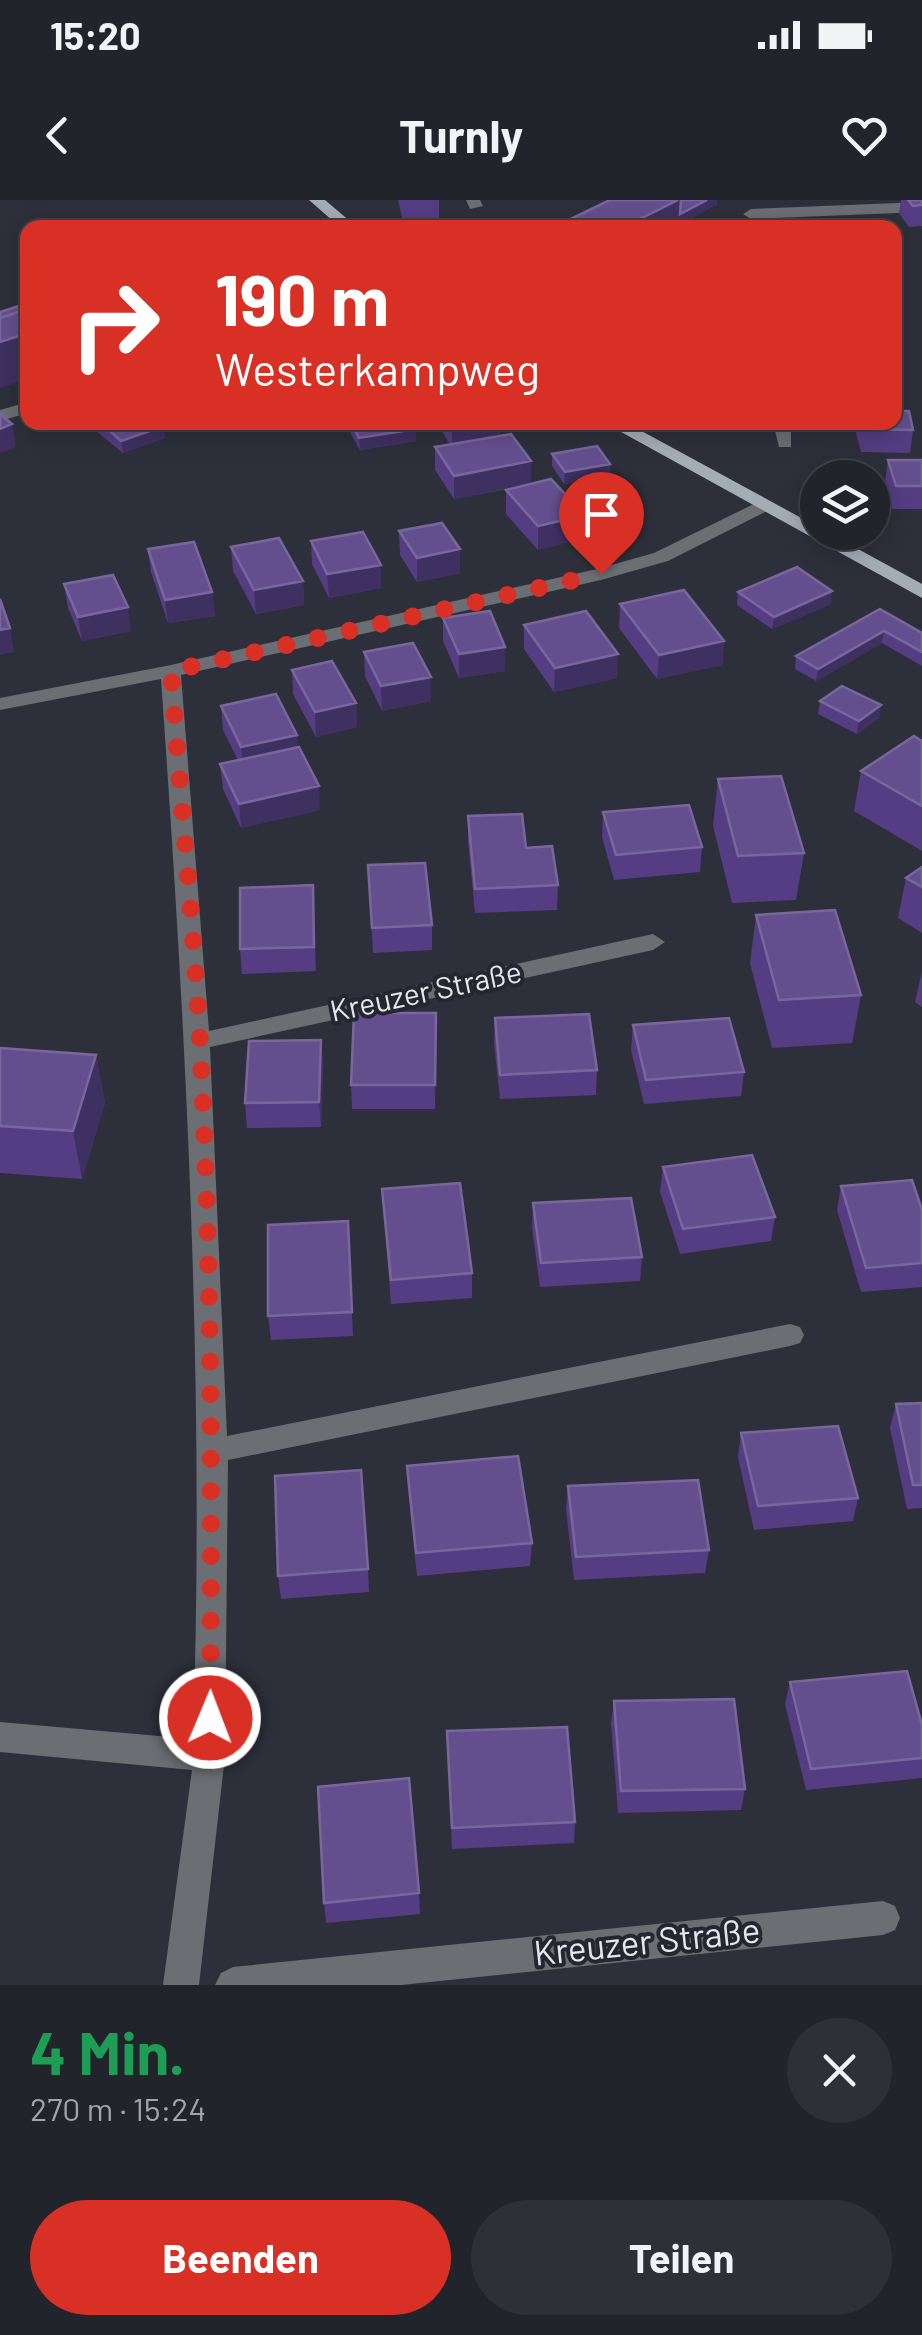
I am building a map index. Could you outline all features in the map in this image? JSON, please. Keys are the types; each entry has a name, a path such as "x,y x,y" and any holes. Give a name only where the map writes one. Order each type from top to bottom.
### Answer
{"main road":[{"path":"316,200 341,220"},
{"path":"625,430 922,592"}],"street":[{"path":"751,214 922,207"},
{"path":"783,430 785,443"},
{"path":"0,704 171,671 601,574 661,556 762,506"},
{"path":"171,671 200,1041 214,1451 209,1756 181,1985"},
{"name":"Kreuzer Straße","path":"200,1041 653,942"},
{"path":"214,1451 790,1335"},
{"path":"0,1737 209,1756"},
{"name":"Kreuzer Straße","path":"232,1985 883,1918"}],"building":[{"path":"610,200 678,200 638,220 569,220"},
{"path":"681,200 707,200 680,214"},
{"path":"908,200 922,200 922,205 913,206"},
{"path":"20,306 20,311 2,317 0,312"},
{"path":"20,312 20,336 0,342 0,318"},
{"path":"902,411 909,411 913,430 902,430"},
{"path":"0,414 12,424 0,429"},
{"path":"109,430 153,430 121,441"},
{"path":"354,430 410,430 359,438"},
{"path":"511,434 531,461 454,476 435,447"},
{"path":"597,446 610,464 565,472 552,454"},
{"path":"890,460 922,460 922,486 896,486"},
{"path":"551,479 585,515 538,526 506,490"},
{"path":"442,523 460,549 417,558 399,531"},
{"path":"363,532 381,565 327,574 311,541"},
{"path":"279,538 303,581 254,590 231,547"},
{"path":"194,542 212,592 165,600 148,549"},
{"path":"797,567 832,591 774,617 738,592"},
{"path":"113,575 128,607 78,617 64,584"},
{"path":"684,590 724,641 659,655 620,604"},
{"path":"0,599 10,628 0,630"},
{"path":"880,609 922,633 922,652 884,631 818,669 796,656"},
{"path":"490,611 505,647 459,654 443,618"},
{"path":"586,611 618,654 555,668 524,625"},
{"path":"413,643 431,677 381,686 364,652"},
{"path":"332,661 356,703 315,712 292,670"},
{"path":"842,686 881,705 859,721 820,701"},
{"path":"276,694 297,735 241,747 221,706"},
{"path":"914,736 922,741 922,806 861,771"},
{"path":"299,747 319,786 239,804 220,764"},
{"path":"781,776 804,853 738,856 718,779"},
{"path":"689,805 702,847 616,855 603,812"},
{"path":"522,814 526,848 552,846 558,885 475,889 468,816"},
{"path":"425,863 432,925 372,928 368,865"},
{"path":"922,867 922,887 906,878"},
{"path":"313,885 314,947 240,949 240,888"},
{"path":"835,910 861,995 779,1000 756,915"},
{"path":"354,1013 436,1013 435,1085 351,1085"},
{"path":"589,1014 597,1070 500,1075 495,1018"},
{"path":"729,1018 744,1072 646,1080 633,1025"},
{"path":"321,1040 319,1102 245,1103 249,1041"},
{"path":"0,1048 96,1055 73,1131 0,1126"},
{"path":"752,1155 775,1217 683,1229 663,1167"},
{"path":"912,1180 922,1210 922,1263 866,1268 841,1186"},
{"path":"460,1183 472,1273 391,1280 382,1189"},
{"path":"631,1198 642,1257 541,1263 533,1203"},
{"path":"348,1221 352,1312 268,1316 268,1225"},
{"path":"922,1403 922,1485 913,1485 896,1404"},
{"path":"838,1426 858,1498 758,1506 741,1433"},
{"path":"518,1456 532,1543 416,1553 407,1466"},
{"path":"361,1470 368,1569 278,1576 275,1476"},
{"path":"698,1480 709,1550 576,1557 568,1486"},
{"path":"907,1671 922,1725 922,1758 811,1769 790,1682"},
{"path":"734,1699 745,1789 621,1791 614,1701"},
{"path":"567,1727 575,1822 452,1828 447,1731"},
{"path":"409,1778 419,1893 324,1903 318,1787"}],"route":[{"path":"210,1718 214,1451 200,1041 171,671 601,574"}]}
